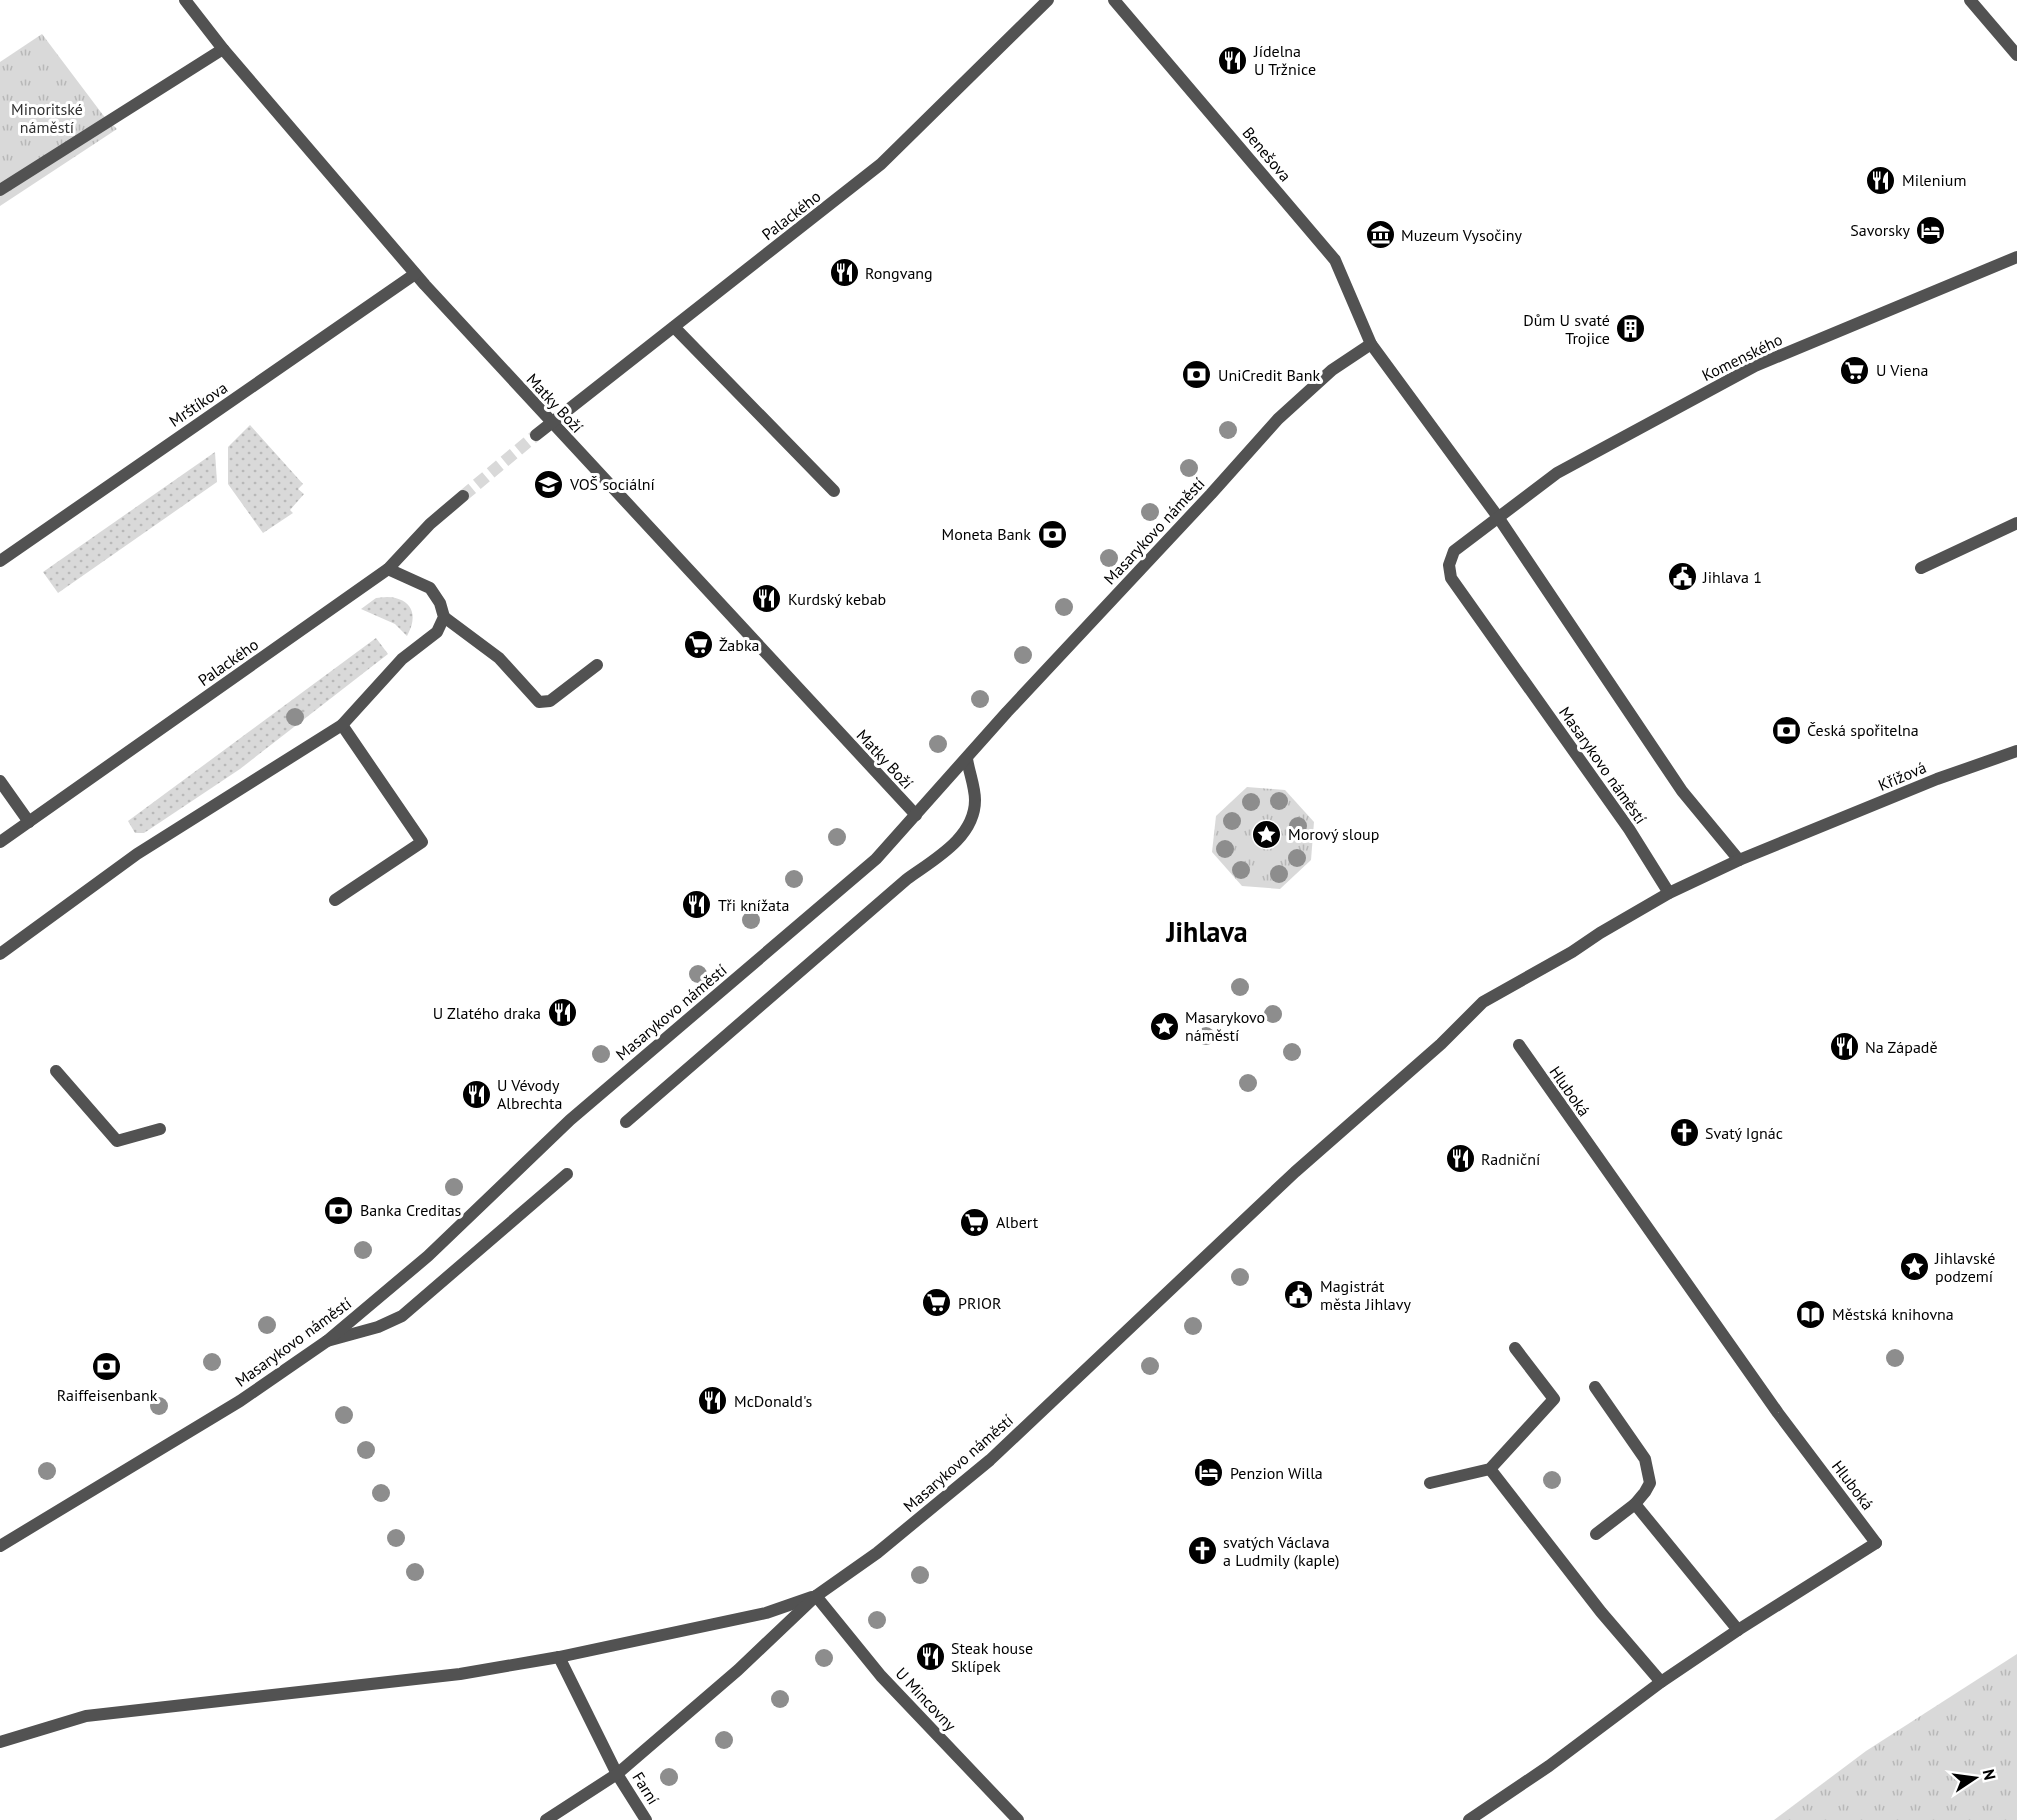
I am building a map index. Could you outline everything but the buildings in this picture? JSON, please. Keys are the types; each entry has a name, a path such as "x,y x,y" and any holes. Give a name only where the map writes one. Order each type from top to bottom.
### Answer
{"street":[{"name":"Matky Boží","path":"185,0 223,49 416,274 552,424 916,815"},
{"name":"Palackého","path":"536,435 881,164 1048,0"},
{"name":"Benešova","path":"1114,0 1335,260 1371,344"},
{"path":"1970,0 2017,55"},
{"path":"0,190 223,49"},
{"name":"Komenského","path":"1498,518 1557,473 1755,366 2017,257"},
{"name":"Mrštíkova","path":"0,561 416,274"},
{"path":"674,327 834,491"},
{"path":"1371,344 1498,518 1682,791 1739,860"},
{"name":"Masarykovo náměstí","path":"0,1546 240,1401 327,1341 428,1256 570,1120 876,859 1007,712 1278,419 1332,370 1371,344"},
{"name":"Palackého","path":"0,842 388,569 423,532 463,496"},
{"name":"Masarykovo náměstí","path":"1498,518 1454,551 1449,565 1451,578 1629,830 1669,893"},
{"path":"1922,568 2017,523"},
{"path":"388,569 430,588 440,603 444,617 499,657 539,702 550,701 597,665"},
{"path":"0,954 137,854 342,724 402,659 437,632 444,617"},
{"path":"335,900 422,842 342,724"},
{"name":"Křížová","path":"1801,836 1937,779 2017,751"},
{"path":"626,1122 898,887 962,835 972,815 975,800 967,759"},
{"path":"0,781 29,822"},
{"name":"Masarykovo náměstí","path":"546,1820 617,1774 738,1670 816,1596 877,1553 990,1460 1294,1172 1441,1044 1484,1002 1669,893 1739,860 1801,836"},
{"name":"Hluboká","path":"1469,1820 1549,1766 1661,1682 1738,1630 1876,1543 1778,1413 1520,1045"},
{"path":"56,1071 117,1141 160,1129"},
{"path":"327,1341 378,1327 402,1316 567,1174"},
{"path":"1430,1484 1490,1469 1554,1399 1515,1348"},
{"path":"1595,1387 1646,1459 1650,1483 1635,1504 1596,1534"},
{"path":"1490,1469 1601,1612 1661,1682"},
{"path":"1635,1504 1738,1630"},
{"name":"Masarykovo náměstí","path":"0,1742 86,1716 460,1674 559,1657 766,1613 816,1596"},
{"name":"U Mincovny","path":"816,1596 881,1676 1018,1820"},
{"path":"559,1657 617,1774"},
{"name":"Farní","path":"617,1774 646,1820"}],"green space":[{"name":"Minoritské náměstí","path":"42,34 103,115 117,129 0,206 0,62"},
{"path":"250,425 303,484 298,489 304,494 290,510 293,513 263,533 228,484 228,447"},
{"path":"215,452 217,482 58,593 43,572"},
{"path":"387,597 402,601 411,609 413,615 407,636 395,624 361,609 376,598"},
{"path":"376,638 388,654 240,769 144,833 135,833 128,821"},
{"path":"1247,787 1285,790 1314,822 1311,860 1280,889 1242,886 1212,852 1216,816"},
{"path":"2017,1654 2017,1820 1774,1820 1866,1751"}],"tunnel":[{"path":"463,496 536,435"}],"place":[{"name":"Jídelna U Tržnice","path":"1233,60"},
{"name":"Milenium","path":"1881,180"},
{"name":"Savorsky","path":"1931,230"},
{"name":"Muzeum Vysočiny","path":"1380,235"},
{"name":"Rongvang","path":"844,273"},
{"name":"Dům U svaté Trojice","path":"1631,329"},
{"name":"U Viena","path":"1855,370"},
{"name":"UniCredit Bank","path":"1197,375"},
{"name":"VOŠ sociální","path":"549,484"},
{"name":"Moneta Bank","path":"1052,534"},
{"name":"Jihlava 1","path":"1682,577"},
{"name":"Kurdský kebab","path":"767,599"},
{"name":"Žabka","path":"698,645"},
{"name":"Česká spořitelna","path":"1786,730"},
{"name":"Morový sloup","path":"1267,834"},
{"name":"Tři knížata","path":"697,905"},
{"name":"U Zlatého draka","path":"562,1013"},
{"name":"Masarykovo náměstí","path":"1164,1026"},
{"name":"Na Západě","path":"1844,1047"},
{"name":"U Vévody Albrechta","path":"476,1094"},
{"name":"Svatý Ignác","path":"1684,1133"},
{"name":"Radniční","path":"1460,1159"},
{"name":"Banka Creditas","path":"339,1210"},
{"name":"Albert","path":"975,1222"},
{"name":"Jihlavské podzemí","path":"1914,1267"},
{"name":"Magistrát města Jihlavy","path":"1299,1295"},
{"name":"PRIOR","path":"937,1303"},
{"name":"Městská knihovna","path":"1811,1314"},
{"name":"Raiffeisenbank","path":"107,1367"},
{"name":"McDonald's","path":"713,1401"},
{"name":"Penzion Willa","path":"1209,1473"},
{"name":"svatých Václava a Ludmily (kaple)","path":"1202,1551"},
{"name":"Steak house Sklípek","path":"930,1657"}],"district":[{"name":"Jihlava","path":"1207,931"}]}
